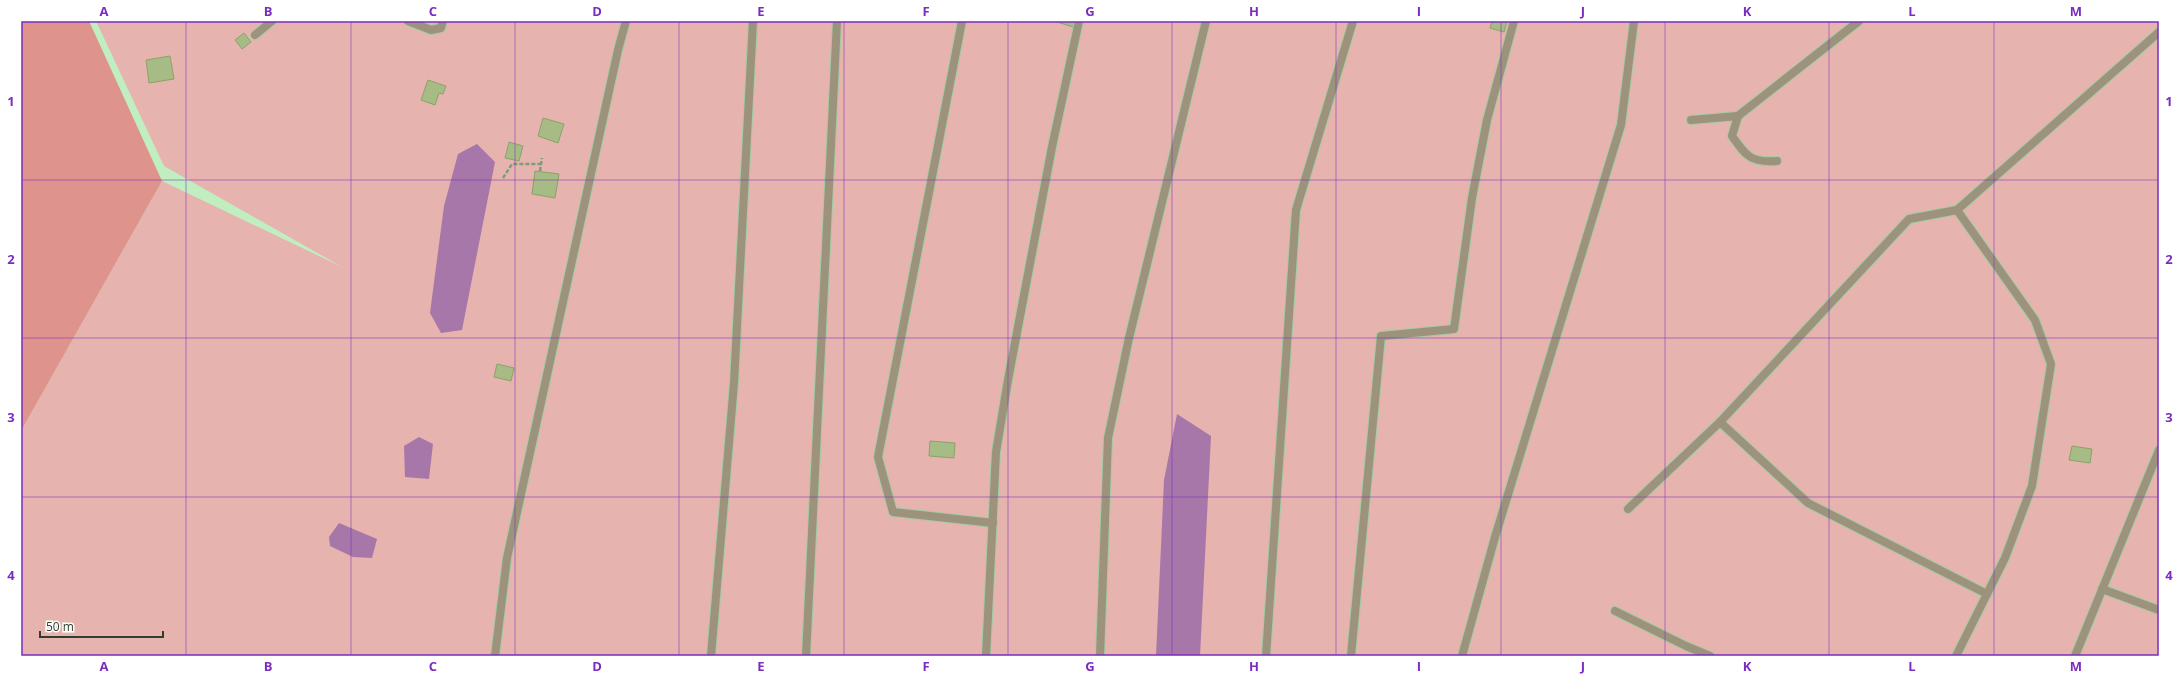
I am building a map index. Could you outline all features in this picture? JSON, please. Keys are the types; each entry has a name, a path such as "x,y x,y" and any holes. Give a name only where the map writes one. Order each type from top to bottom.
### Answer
{"street":[{"path":"255,35 272,21"},
{"path":"408,21 431,30 441,28 443,21"},
{"path":"495,656 507,558 618,50 626,21"},
{"path":"711,656 734,383 753,21"},
{"path":"806,656 837,21"},
{"path":"962,21 878,457 893,512 993,523"},
{"path":"986,656 996,452 1008,380 1078,21"},
{"path":"1100,656 1108,438 1131,330 1206,21"},
{"path":"1266,656 1296,210 1353,21"},
{"path":"1352,656 1381,336 1454,329 1472,198 1487,120 1514,21"},
{"path":"1462,656 1495,537 1621,125 1634,21"},
{"path":"1690,120 1738,116 1859,21"},
{"path":"1628,509 1720,422 1909,219 1958,210 2159,32"},
{"path":"1738,116 1732,136 1745,155 1761,163 1777,162"},
{"path":"1956,656 2005,558 2032,486 2051,364 2035,320 1958,210"},
{"path":"1720,422 1808,502 1987,594"},
{"path":"2075,656 2159,450"},
{"path":"2102,588 2159,610"},
{"path":"1615,611 1686,646 1710,656"}],"path":[{"path":"540,171 542,158"},
{"path":"502,178 512,164 541,164"}],"shaded area":[{"path":"21,21 89,21 162,181 21,431"},
{"path":"96,21 2159,21 2159,656 21,656 21,431 162,181 342,267 164,166"},
{"path":"477,144 495,162 462,330 441,333 430,313 444,206 458,154"},
{"path":"1177,414 1211,436 1200,656 1156,656 1164,480"},
{"path":"419,437 433,444 429,479 405,477 404,446"},
{"path":"339,523 377,539 372,558 353,557 330,546 329,537"}],"building":[{"path":"1054,21 1075,21 1073,27"},
{"path":"1492,21 1507,21 1504,32 1490,28"},
{"path":"244,33 251,42 242,49 235,40"},
{"path":"170,56 174,79 149,83 146,60"},
{"path":"428,80 446,86 443,94 439,93 435,105 421,100"},
{"path":"543,118 564,124 558,143 538,136"},
{"path":"509,142 523,146 519,161 505,158"},
{"path":"535,171 559,174 555,198 532,194"},
{"path":"497,364 514,368 511,381 494,377"},
{"path":"930,441 955,443 954,458 929,456"},
{"path":"2072,446 2092,449 2090,463 2069,460"}]}
